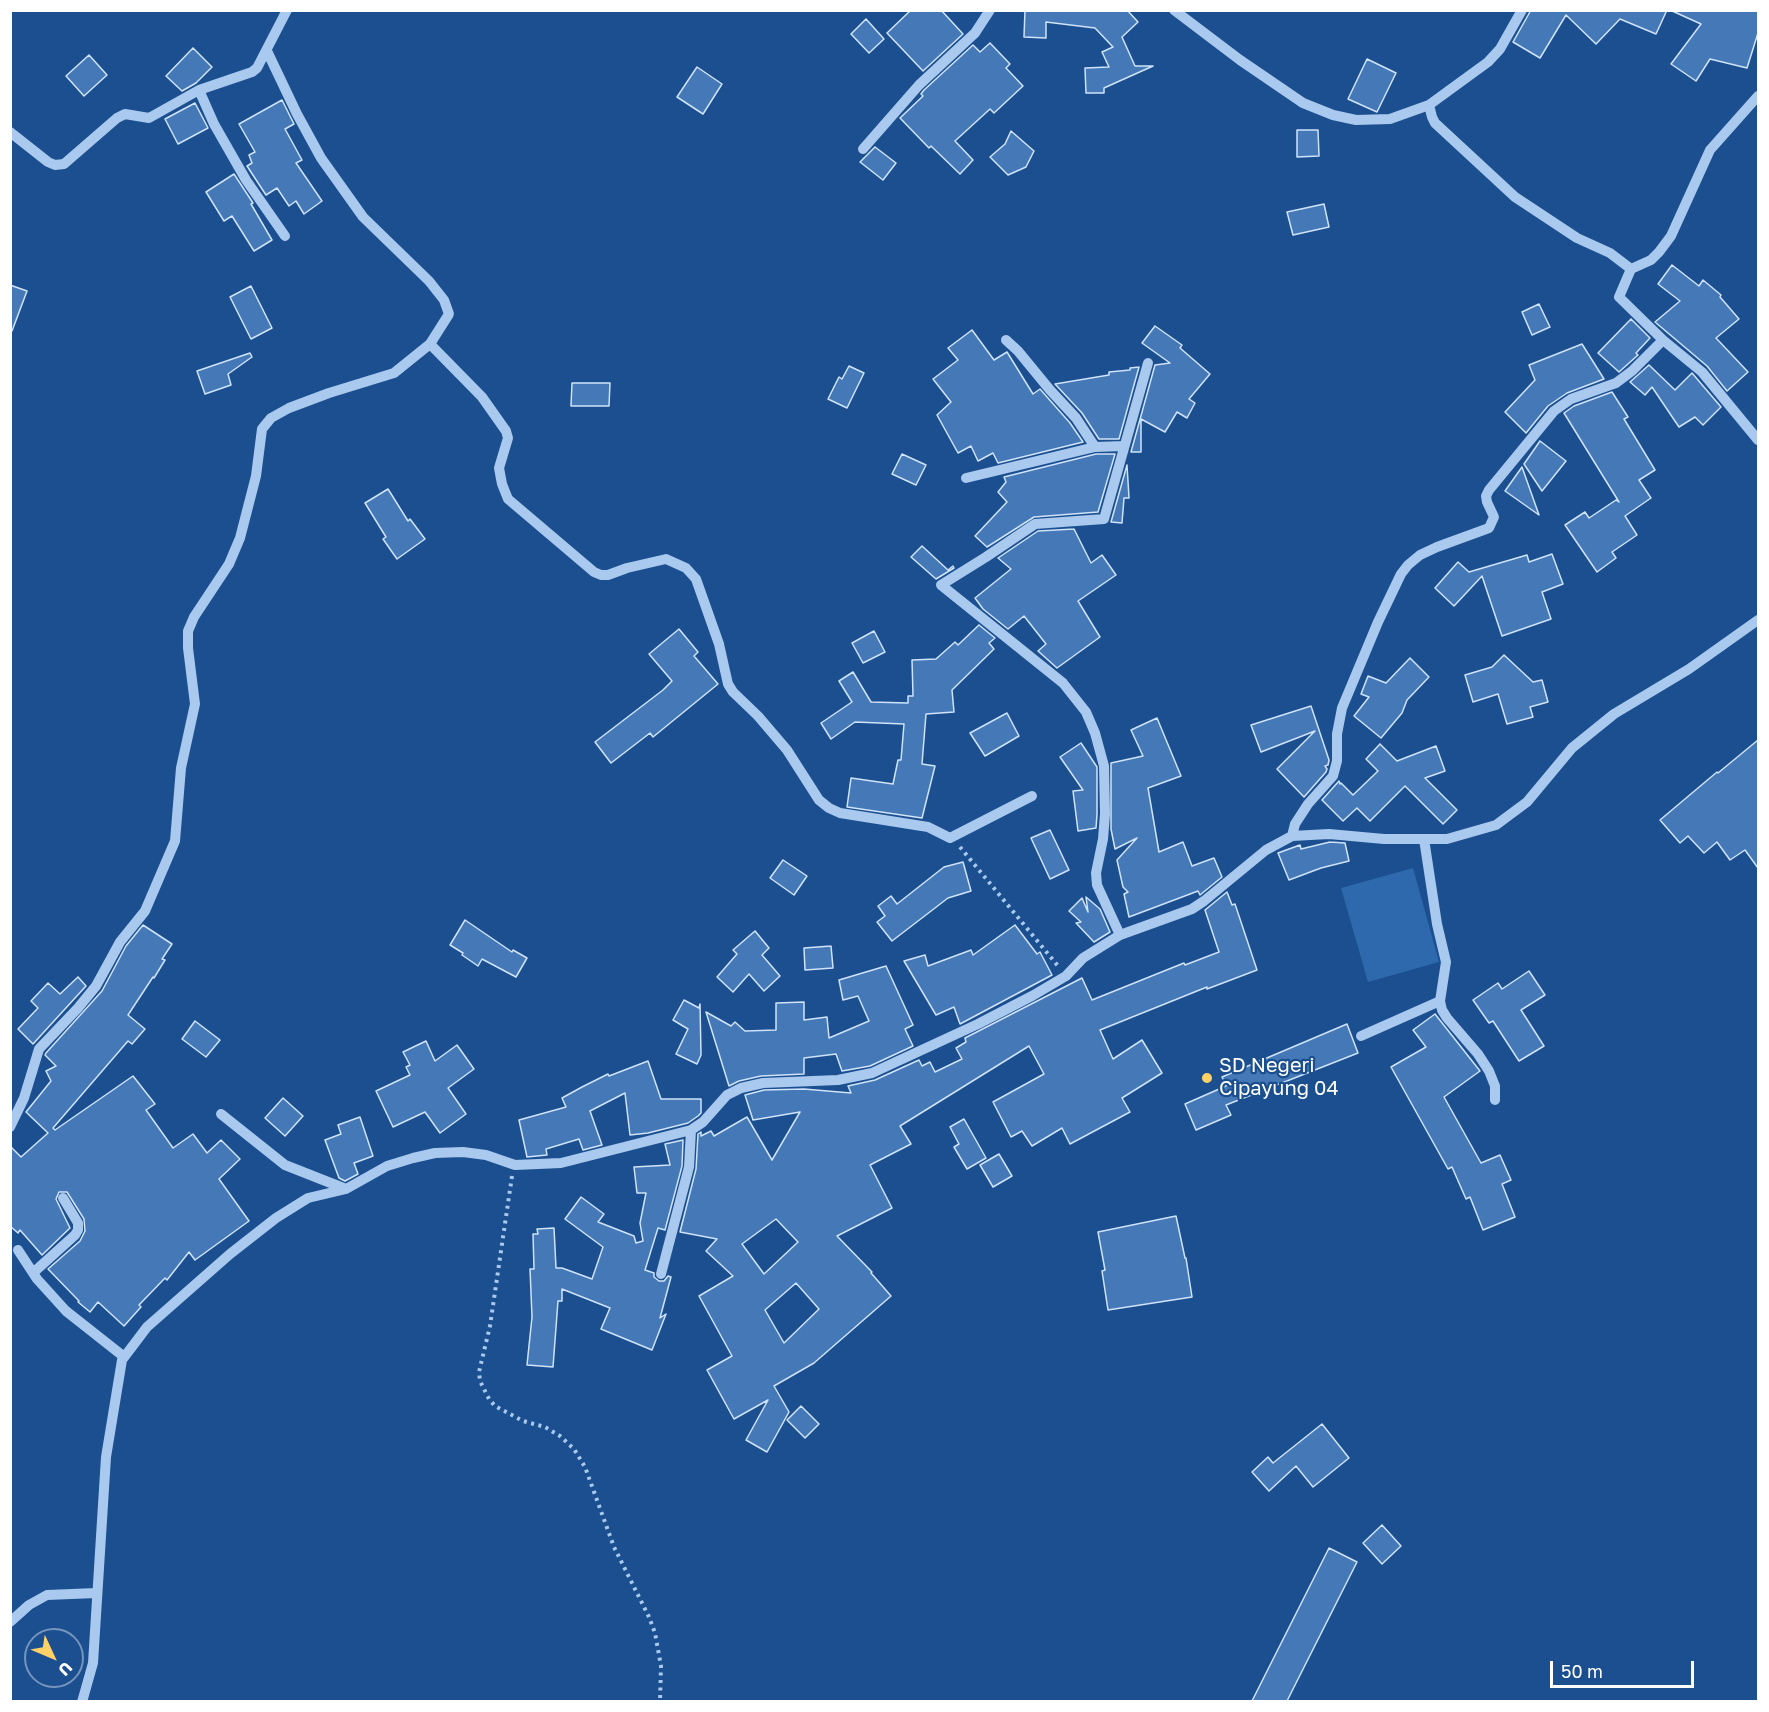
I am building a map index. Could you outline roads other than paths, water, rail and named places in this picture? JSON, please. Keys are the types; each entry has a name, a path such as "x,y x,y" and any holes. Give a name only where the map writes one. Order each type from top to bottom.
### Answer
{"street":[{"path":"10,132 48,162 55,165 64,164 117,118 125,114 149,118 199,90 252,72 267,51 287,10"},
{"path":"863,149 919,85 975,33 990,10"},
{"path":"1174,10 1240,60 1304,103 1333,115 1356,120 1390,119 1429,105 1488,62 1506,41 1522,10"},
{"path":"12,1122 24,1098 39,1049 96,986 120,942 145,910 175,841 181,768 195,704 188,631 194,617 229,564 240,538 256,476 262,429 271,418 289,408 394,373 430,344 449,314 444,300 422,274 363,217 321,158 267,51"},
{"path":"199,90 214,124 246,180 285,236"},
{"path":"1758,96 1710,150 1671,236 1650,260 1631,268 1619,297 1663,340 1702,372 1739,414 1758,440"},
{"path":"1429,105 1435,123 1509,193 1577,238 1610,253 1631,268"},
{"path":"1006,340 1076,418 1095,447"},
{"path":"1292,836 1294,824 1333,776 1337,761 1336,734 1342,708 1401,574 1420,555 1489,528 1494,518 1487,502 1486,496 1489,490 1554,411 1571,399 1616,383 1632,371 1663,340"},
{"path":"430,344 482,397 506,430 508,438 500,468 502,484 508,499 594,572 601,575 666,559 680,564 696,579 719,644 728,684 787,750 819,800 840,813 928,827 950,838 1032,796"},
{"path":"1120,935 1097,885 1096,873 1105,814 1104,766 1095,733 1086,712 1063,683 941,585 1035,524 1104,519 1148,363"},
{"path":"966,478 1095,447 1124,446"},
{"path":"82,1701 93,1663 106,1457 123,1356 147,1328 230,1254 276,1218 308,1198 346,1190 387,1166 435,1153 463,1152 486,1155 515,1165 561,1163 691,1130 703,1122 727,1095 741,1088 763,1083 838,1080 872,1073 978,1024 1066,976 1083,958 1120,935 1192,909 1266,850 1292,836 1329,834 1424,839 1459,837 1484,830 1506,819 1527,802 1572,748 1585,736 1623,708 1689,669 1758,620"},
{"path":"1424,839 1437,924 1446,962 1440,1001 1447,1018 1478,1054 1489,1071 1495,1086 1495,1100"},
{"path":"1361,1036 1440,1001"},
{"path":"10,1101 12,1122"},
{"path":"220,1114 285,1165 346,1190"},
{"path":"661,1274 689,1167 691,1130"},
{"path":"34,1272 78,1230 78,1223 63,1198"},
{"path":"18,1250 66,1311 123,1356"},
{"path":"10,1622 29,1605 47,1595 96,1593"}],"place":[{"name":"SD Negeri Cipayung 04","path":"1207,1078"}]}
